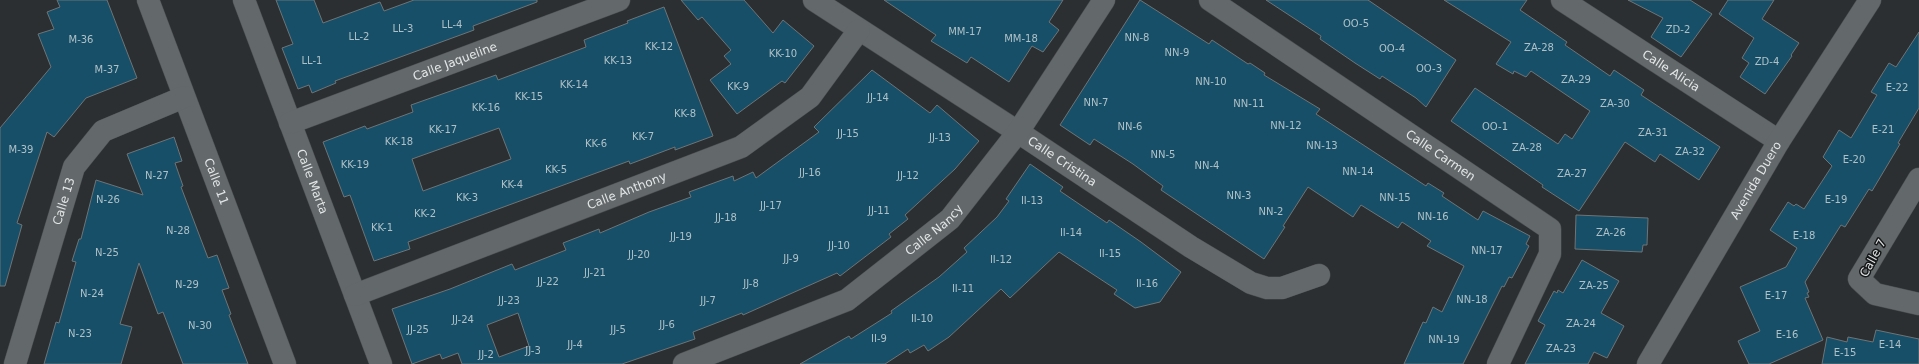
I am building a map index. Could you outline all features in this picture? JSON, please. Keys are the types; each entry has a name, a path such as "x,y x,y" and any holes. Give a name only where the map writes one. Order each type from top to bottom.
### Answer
{"street":[{"name":"Calle 11","path":"148,0 285,364"},
{"name":"Calle Marta","path":"244,0 381,364"},
{"name":"Calle Jaqueline","path":"290,123 619,0"},
{"name":"Calle Cristina","path":"814,0 1018,132 1191,247 1251,283 1267,288 1282,288 1319,275"},
{"name":"Calle Nancy","path":"684,364 847,300 950,219 1018,132 1104,0"},
{"name":"Calle Carmen","path":"1210,0 1550,229 1550,254 1498,364"},
{"name":"Calle Alicia","path":"1562,0 1779,141"},
{"name":"Avenida Duero","path":"1648,364 1779,141 1870,0"},
{"name":"Calle Anthony","path":"355,294 741,148 810,97 859,30"},
{"name":"Calle 13","path":"15,364 74,167 103,131 184,97"},
{"name":"Calle 7","path":"1919,179 1859,279 1875,294 1919,304"}],"building":[{"path":"57,0 107,0 137,78 86,98 54,137 47,132 17,223 22,225 5,286 0,286 0,128 51,67 38,34 54,29 47,12 60,7"},
{"path":"276,0 314,0 323,23 380,2 384,11 414,0 537,0 537,2 473,26 474,30 335,81 336,83 312,93 309,85 298,89 282,48 293,44"},
{"path":"681,0 744,0 773,33 783,20 814,46 785,83 782,81 737,114 710,80 731,64 724,56 731,50 702,17 698,20"},
{"path":"884,0 1063,0 1049,22 1059,30 1043,52 1032,46 1009,82 971,57 967,63 931,41 936,35"},
{"path":"1140,0 1209,44 1212,40 1248,64 1250,63 1265,73 1264,75 1320,109 1316,114 1426,186 1428,183 1444,193 1442,196 1478,220 1483,211 1530,236 1526,244 1529,246 1512,278 1509,277 1504,287 1502,286 1463,364 1404,364 1423,322 1426,323 1433,307 1442,312 1464,266 1427,246 1431,241 1402,222 1398,228 1361,205 1353,217 1308,187 1283,226 1285,227 1264,259 1161,190 1163,186 1133,164 1094,139 1090,145 1060,125"},
{"path":"1266,0 1368,0 1456,60 1426,107 1416,98 1382,76 1380,79 1355,63 1320,39 1321,36"},
{"path":"1444,0 1527,0 1520,10 1567,42 1565,45 1610,76 1614,70 1644,90 1641,95 1720,147 1699,180 1660,154 1655,162 1625,142 1579,211 1542,187 1543,185 1451,121 1475,88 1558,144 1565,134 1572,139 1590,111 1531,71 1526,77 1514,71 1513,74 1496,64 1511,42"},
{"path":"1628,0 1690,0 1712,14 1681,57 1651,37 1663,18"},
{"path":"1728,0 1774,0 1762,19 1799,43 1791,55 1792,56 1765,94 1740,77 1749,63 1742,58 1754,38 1719,14"},
{"path":"664,7 713,136 675,150 675,147 630,164 629,161 408,242 410,249 374,261 350,195 344,197 323,142 365,126 367,129 413,112 411,105 496,75 498,80 586,47 584,40 628,23 627,21","holes":["499,128 511,159 423,191 412,159"]},
{"path":"1919,32 1919,108 1898,143 1900,144 1872,191 1869,189 1845,227 1841,225 1805,282 1809,292 1807,293 1809,297 1805,298 1823,340 1769,364 1749,364 1738,341 1760,331 1740,287 1786,267 1797,248 1770,230 1788,202 1794,206 1796,204 1804,209 1832,166 1823,157 1839,130 1851,138 1877,95 1871,92 1889,63 1896,67"},
{"path":"872,70 930,113 937,105 979,141 955,169 905,215 908,219 889,234 891,237 840,276 837,273 743,315 742,313 693,332 695,339 622,364 462,364 458,353 442,359 440,354 412,364 392,309 450,289 512,264 515,270 566,250 563,243 599,229 600,233 649,212 691,197 689,192 733,176 734,181 753,172 756,178 819,132 814,127","holes":["518,313 529,346 499,357 487,325"]},
{"path":"174,137 182,161 175,163 183,186 181,187 208,258 217,255 229,288 222,290 231,314 229,315 248,364 183,364 163,312 158,314 139,263 120,324 132,327 121,364 44,364 56,322 59,323 76,262 72,261 79,239 81,239 96,180 143,195 127,154"},
{"path":"1030,164 1063,187 1060,191 1107,223 1109,220 1181,272 1160,302 1135,308 1114,294 1117,290 1059,252 1010,298 1001,289 949,337 928,351 924,345 910,353 908,349 885,364 800,364 849,336 851,339 892,313 891,311 939,277 967,252 964,248 997,217 1009,201 1006,199"},
{"path":"1576,215 1648,218 1647,245 1643,245 1642,252 1575,249"},
{"path":"1582,260 1619,281 1601,313 1624,326 1607,358 1594,352 1588,364 1525,364 1545,325 1538,321 1554,291 1557,293 1558,290 1563,293"},
{"path":"1876,330 1919,339 1919,364 1822,364 1827,337 1847,342 1848,337 1873,342"}]}
